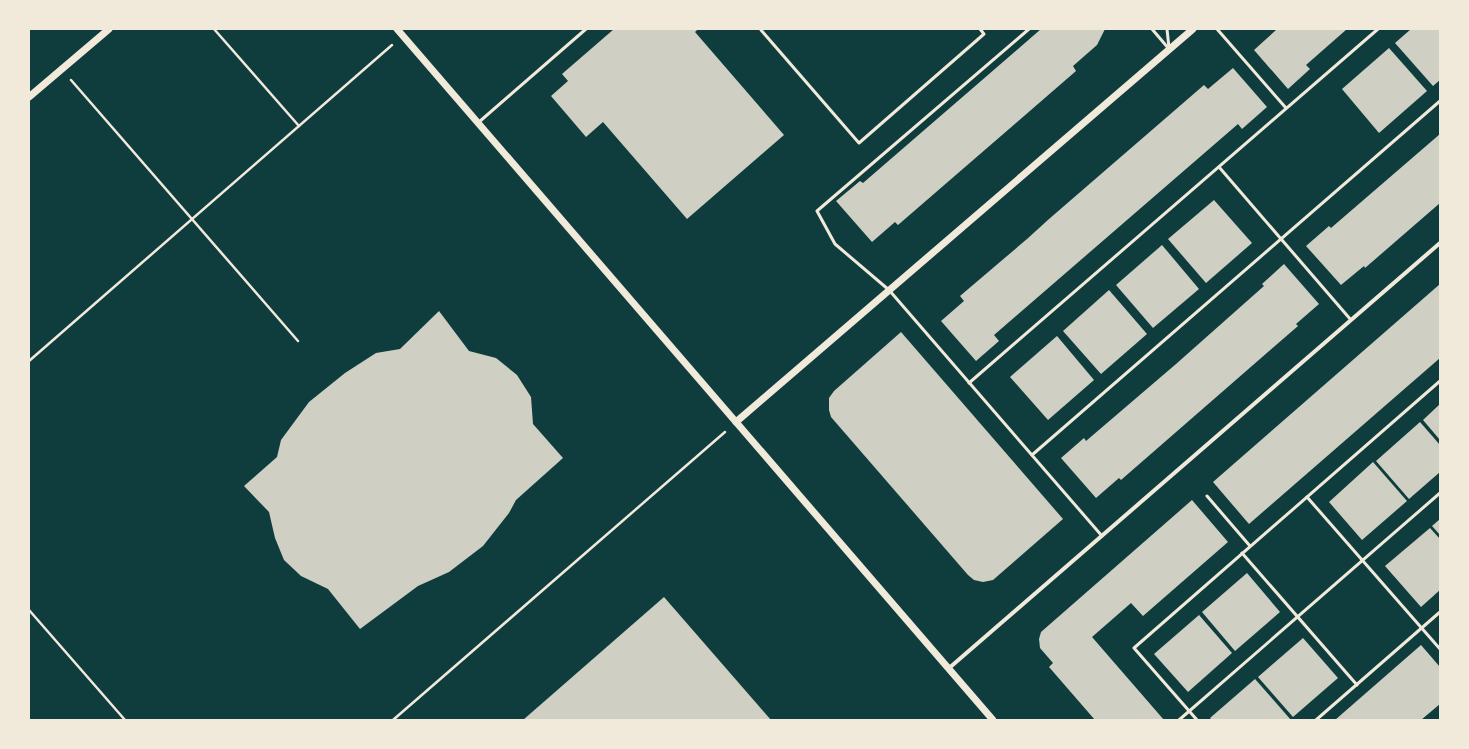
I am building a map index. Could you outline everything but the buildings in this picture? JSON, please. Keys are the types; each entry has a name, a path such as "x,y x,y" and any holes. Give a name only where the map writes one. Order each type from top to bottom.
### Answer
{"street":[{"path":"29,97 109,29"},
{"path":"397,29 993,720"},
{"path":"736,422 1194,29"},
{"path":"948,669 1440,243"}],"lane":[{"path":"478,123 586,29"},
{"path":"762,29 761,30 859,143 984,34 980,29"},
{"path":"1029,29 817,211 836,244 889,290 1102,536"},
{"path":"1152,29 1169,50"},
{"path":"1167,29 1169,50"},
{"path":"1218,29 1286,108"},
{"path":"970,383 1378,29"},
{"path":"1032,455 1440,101"},
{"path":"1219,167 1351,320"},
{"path":"1196,720 1134,648 1440,381"},
{"path":"1179,720 1440,493"},
{"path":"1207,496 1250,546"},
{"path":"1307,497 1440,649"},
{"path":"1242,553 1357,685"},
{"path":"1316,720 1440,612"}],"path":[{"path":"214,29 299,126"},
{"path":"29,361 403,36"},
{"path":"61,70 298,341"},
{"path":"394,720 736,422"},
{"path":"29,610 125,720"}]}
